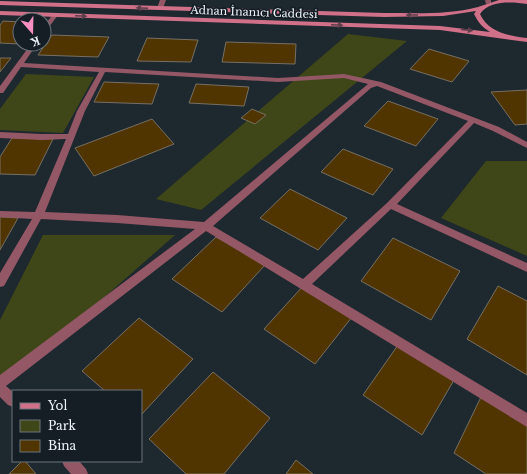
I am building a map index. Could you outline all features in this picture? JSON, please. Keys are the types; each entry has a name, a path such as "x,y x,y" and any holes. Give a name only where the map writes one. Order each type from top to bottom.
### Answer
{"main road":[{"path":"518,39 497,32 482,23 477,14 479,9 488,1 526,1"},
{"name":"Adnan İnanıcı Caddesi","path":"0,3 384,15 444,14 479,9"},
{"name":"Adnan İnanıcı Caddesi","path":"0,13 440,28 507,36"}],"street":[{"path":"160,8 163,0"},
{"path":"52,19 55,15"},
{"path":"518,39 527,41"},
{"path":"0,91 28,52"},
{"path":"18,65 278,80 344,76 378,84 496,129 527,145"},
{"path":"0,283 39,215 82,111 103,70"},
{"path":"0,383 206,226 369,86 378,84"},
{"path":"304,285 390,205 473,120"},
{"path":"0,135 41,137 72,136"},
{"path":"390,205 527,268"},
{"path":"0,214 117,219 206,226 527,420"},
{"path":"0,388 12,400"},
{"path":"70,462 81,474"}],"green space":[{"path":"348,34 407,41 201,210 156,199"},
{"path":"26,74 94,77 63,133 0,130 0,109"},
{"path":"486,161 527,161 527,256 441,218"},
{"path":"43,235 175,235 0,389 0,320"}],"building":[{"path":"3,21 12,22 12,44 0,43 0,25"},
{"path":"52,35 109,37 98,57 38,55 40,52 52,52"},
{"path":"147,38 198,40 191,62 137,61"},
{"path":"226,42 296,44 295,64 222,62"},
{"path":"429,49 469,61 452,82 410,69"},
{"path":"0,58 11,58 0,72"},
{"path":"104,82 159,84 152,104 94,102"},
{"path":"196,84 249,87 244,106 189,103"},
{"path":"527,90 527,124 515,125 491,92"},
{"path":"388,101 438,119 416,146 364,126"},
{"path":"252,109 266,115 255,124 241,118"},
{"path":"152,119 174,144 94,176 75,148"},
{"path":"12,138 53,139 35,175 0,174 0,157"},
{"path":"343,149 393,169 373,195 321,172"},
{"path":"290,189 347,218 318,250 260,218"},
{"path":"0,217 18,218 0,250"},
{"path":"216,237 265,265 222,312 172,279"},
{"path":"393,238 460,271 431,320 361,281"},
{"path":"303,286 352,317 315,364 264,329"},
{"path":"498,286 527,301 527,375 467,339"},
{"path":"139,318 193,359 142,414 142,390 104,390 82,371"},
{"path":"398,345 454,380 422,435 363,395"},
{"path":"213,372 270,418 224,474 186,474 149,439"},
{"path":"481,397 527,424 527,474 486,474 454,453"},
{"path":"296,460 313,474 286,474"},
{"path":"21,462 26,462 36,474 9,474"}]}
